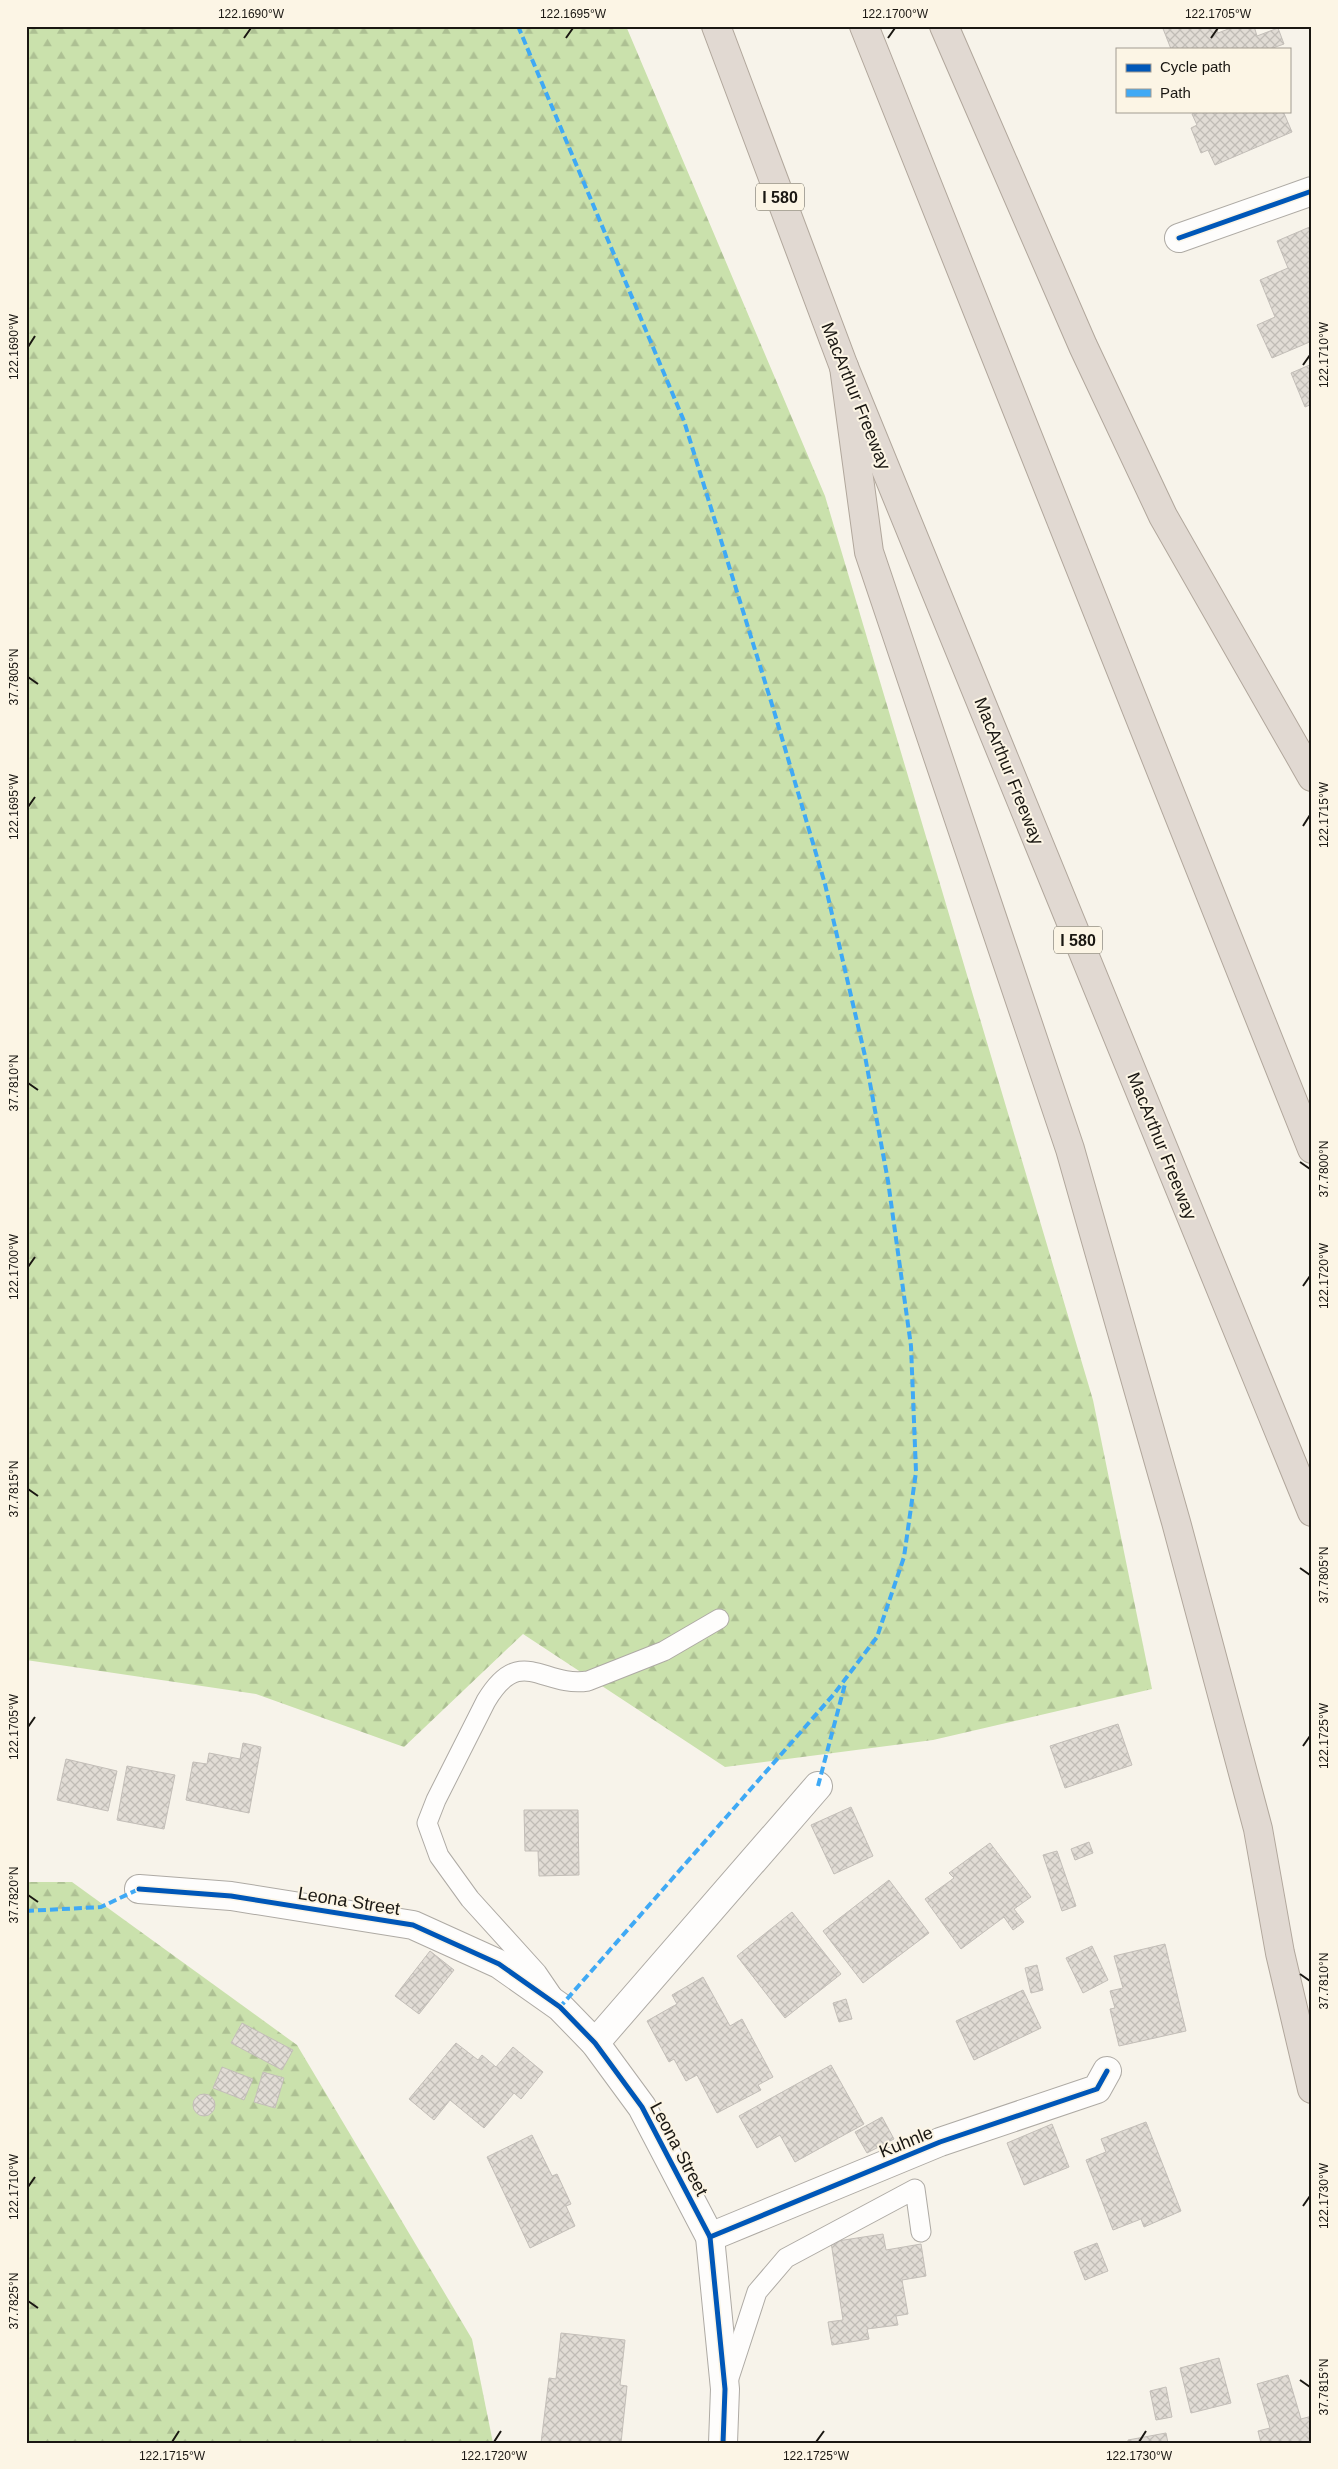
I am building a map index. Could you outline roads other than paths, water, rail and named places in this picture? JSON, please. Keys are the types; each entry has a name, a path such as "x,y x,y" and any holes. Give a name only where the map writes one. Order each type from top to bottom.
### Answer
{"highway":[{"name":"MacArthur Freeway","path":"716,26 844,367 1312,1512"},
{"path":"864,26 1312,1149"},
{"path":"944,26 1083,346 1162,516 1312,777"},
{"path":"844,367 869,552 1073,1158 1176,1522 1258,1829 1280,1953 1312,2089"}],"street":[{"path":"1179,238 1312,191"},
{"path":"595,2043 818,1786"},
{"name":"Leona Street","path":"139,1889 231,1896 413,1925 499,1964 560,2006 595,2043 642,2107 710,2237 725,2389 723,2443"},
{"name":"Kuhnle","path":"710,2237 940,2142 1097,2089 1107,2071"}],"lane":[{"path":"560,2006 537,1973 470,1899 439,1856 428,1823 430,1812 486,1701 495,1686 511,1673 524,1670 576,1683 588,1681 664,1651 719,1619"},
{"path":"725,2389 757,2292 786,2258 915,2189 921,2232"}]}
